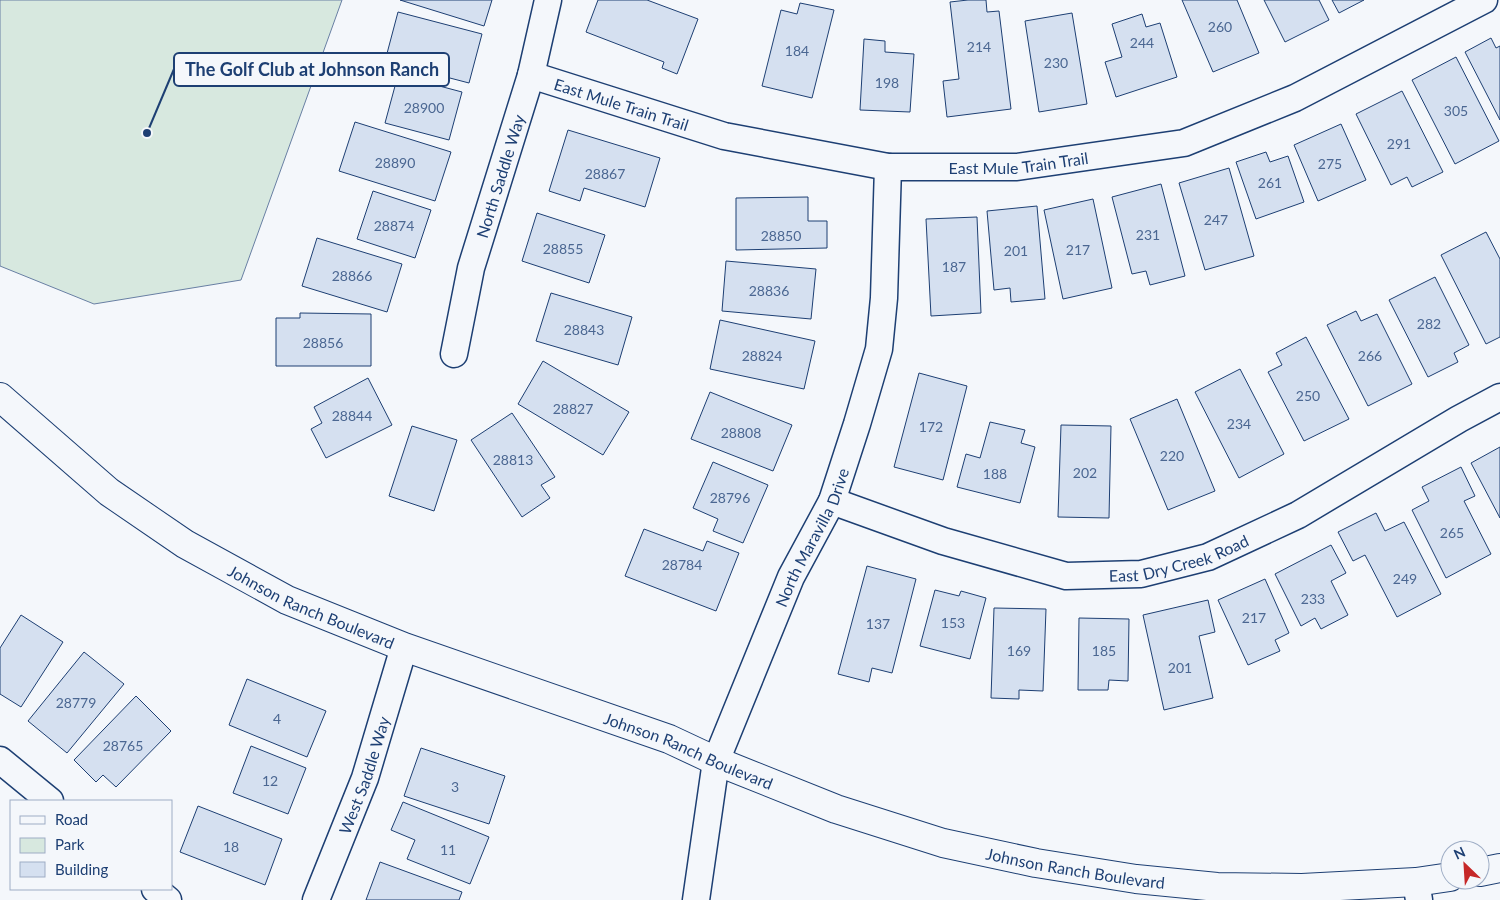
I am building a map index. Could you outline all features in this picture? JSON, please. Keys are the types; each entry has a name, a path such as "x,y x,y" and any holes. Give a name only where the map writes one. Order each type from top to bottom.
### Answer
{"street":[{"name":"North Saddle Way","path":"454,354 471,268 531,75 548,0"},
{"name":"East Mule Train Trail","path":"531,75 724,136 888,167 1017,167 1184,144 1296,98 1484,0"},
{"name":"North Maravilla Drive","path":"696,900 716,760 791,576 832,501 879,349 884,298 888,167"},
{"name":"Johnson Ranch Boulevard","path":"0,397 109,492 185,544 286,600 404,647 670,739 716,760 862,818 943,843 1036,863 1136,879 1217,887 1417,891 1440,881"},
{"name":"East Dry Creek Road","path":"832,501 942,541 1066,576 1141,574 1208,557 1298,515 1459,419 1500,397"},
{"name":"West Saddle Way","path":"316,900 365,778 404,647"},
{"path":"0,760 49,800"},
{"path":"156,890 168,900"}],"green space":[{"path":"0,0 342,0 241,280 94,304 0,266"}],"building":[{"path":"400,0 492,0 484,26"},
{"path":"598,0 647,0 698,19 677,74 662,68 664,62 586,32"},
{"path":"986,0 987,12 999,11 1011,109 947,117 943,81 959,79 950,2"},
{"path":"1182,0 1237,0 1259,53 1213,72"},
{"path":"1264,0 1319,0 1329,20 1285,42"},
{"path":"1332,0 1364,0 1339,13"},
{"path":"800,3 834,10 812,98 762,86 781,10 797,14"},
{"path":"398,12 482,34 469,83 385,61"},
{"path":"1072,13 1087,104 1039,112 1025,21"},
{"path":"1142,14 1146,27 1160,23 1177,77 1116,97 1105,62 1122,57 1112,24"},
{"path":"1491,38 1496,48 1500,46 1500,120 1465,52"},
{"path":"864,39 885,41 885,52 914,54 910,112 860,110"},
{"path":"1456,57 1499,141 1455,164 1412,80"},
{"path":"398,75 462,92 449,140 385,123"},
{"path":"1402,91 1443,172 1412,187 1407,177 1391,185 1356,114"},
{"path":"355,122 451,152 435,201 339,171"},
{"path":"1341,124 1366,180 1318,201 1294,145"},
{"path":"568,130 660,158 645,207 584,188 580,201 549,191"},
{"path":"1266,152 1270,162 1288,156 1304,202 1256,219 1236,162"},
{"path":"1229,168 1254,256 1205,270 1179,183"},
{"path":"1161,184 1185,276 1150,285 1146,271 1132,274 1112,197"},
{"path":"373,191 431,210 415,258 357,239"},
{"path":"808,197 808,221 827,221 827,248 736,250 736,198"},
{"path":"1093,199 1112,288 1063,299 1044,210"},
{"path":"1037,206 1045,299 1011,302 1010,288 994,290 987,211"},
{"path":"537,213 605,235 589,283 522,261"},
{"path":"977,217 981,313 931,316 926,219"},
{"path":"1486,232 1500,259 1500,337 1486,344 1441,255"},
{"path":"317,238 402,264 387,312 302,286"},
{"path":"726,261 816,269 811,319 722,311"},
{"path":"1435,277 1469,345 1454,353 1458,362 1428,377 1389,300"},
{"path":"551,293 632,317 618,365 536,341"},
{"path":"1356,311 1361,321 1377,314 1412,384 1368,406 1327,325"},
{"path":"300,313 371,314 371,366 276,366 276,318 300,318"},
{"path":"720,320 815,341 804,389 710,369"},
{"path":"1306,337 1349,419 1304,441 1268,372 1282,365 1276,353"},
{"path":"543,361 629,412 603,455 518,404"},
{"path":"1240,369 1284,454 1239,478 1195,392"},
{"path":"919,373 967,386 943,480 894,467"},
{"path":"368,378 392,425 326,458 311,429 322,423 314,407"},
{"path":"710,392 792,425 773,471 691,439"},
{"path":"1177,399 1215,491 1168,510 1130,419"},
{"path":"512,413 555,477 541,485 550,498 522,517 471,440"},
{"path":"990,422 1025,430 1021,443 1035,447 1020,503 957,487 966,454 980,458"},
{"path":"1061,425 1111,426 1109,518 1058,517"},
{"path":"412,426 457,440 434,511 389,496"},
{"path":"1500,447 1500,518 1471,463"},
{"path":"713,462 768,485 743,543 713,531 718,519 693,508"},
{"path":"1461,467 1475,496 1464,501 1491,554 1446,578 1412,510 1429,501 1422,487"},
{"path":"1376,513 1385,531 1404,522 1441,594 1397,617 1365,555 1353,561 1338,532"},
{"path":"644,529 703,551 707,541 739,553 716,611 625,576"},
{"path":"1331,545 1346,573 1331,581 1348,615 1321,629 1315,618 1301,626 1275,574"},
{"path":"867,566 916,579 892,673 872,668 869,682 838,674"},
{"path":"1265,579 1289,633 1275,640 1280,651 1248,665 1218,600"},
{"path":"935,590 959,596 961,591 986,598 970,659 920,646"},
{"path":"1208,600 1215,632 1199,636 1213,698 1164,710 1143,615"},
{"path":"994,608 1046,609 1043,691 1019,690 1019,699 991,698"},
{"path":"21,615 63,642 21,707 0,694 0,648"},
{"path":"1079,618 1129,619 1128,681 1109,680 1108,690 1078,690"},
{"path":"84,652 124,684 67,753 28,721"},
{"path":"247,679 326,711 307,757 229,725"},
{"path":"136,696 171,731 116,787 103,775 96,782 74,760"},
{"path":"251,746 306,768 288,814 233,793"},
{"path":"421,748 505,776 489,824 404,796"},
{"path":"403,802 489,837 470,884 407,859 415,840 391,830"},
{"path":"198,806 282,839 265,885 180,852"},
{"path":"380,862 462,892 459,900 366,900"}],"place":[{"name":"The Golf Club at Johnson Ranch","path":"147,133"}]}
